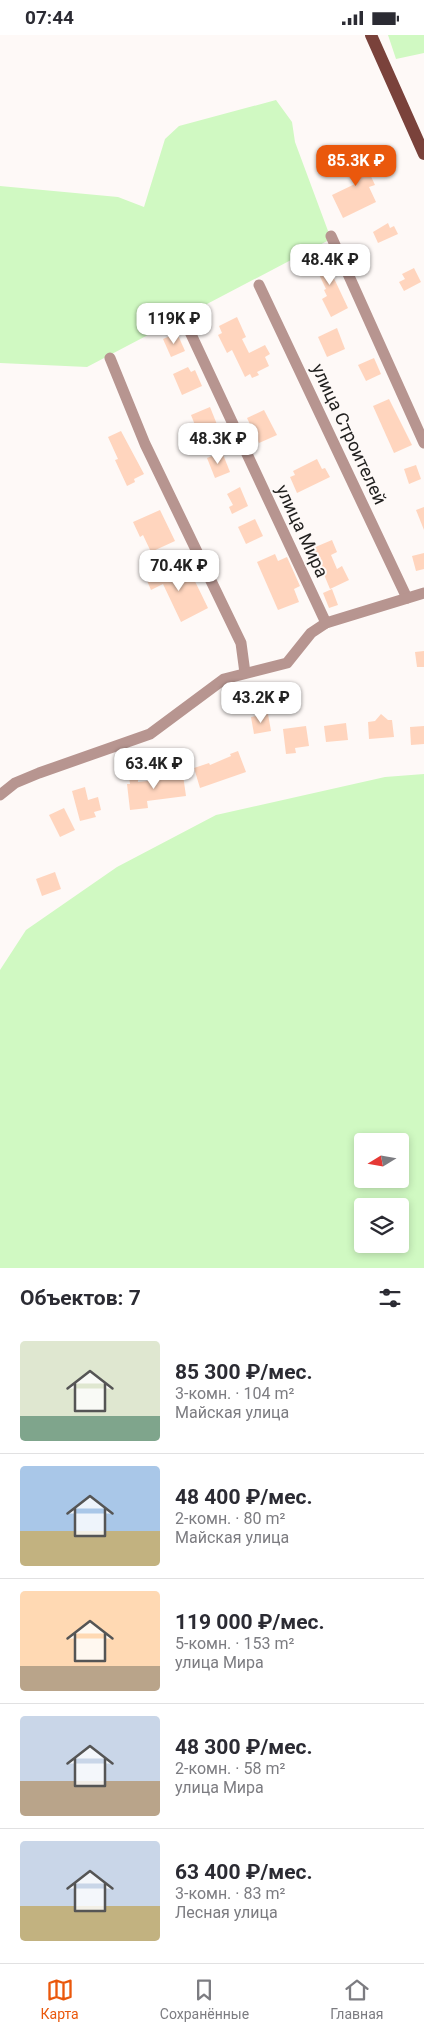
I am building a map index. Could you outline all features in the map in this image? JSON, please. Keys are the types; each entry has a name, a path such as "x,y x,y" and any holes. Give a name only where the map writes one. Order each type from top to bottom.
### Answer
{"main road":[{"path":"371,35 424,154"}],"street":[{"path":"331,236 424,443"},
{"name":"улица Строителей","path":"259,285 407,598"},
{"name":"улица Мира","path":"183,317 326,623"},
{"path":"110,358 145,444 241,643 245,673"},
{"path":"0,795 14,783 150,734 224,679 287,663 311,633 326,623 424,593"}],"green space":[{"path":"388,35 424,35 424,53 396,59"},
{"path":"276,100 292,122 295,142 331,239 87,367 0,363 0,186 118,197 144,207 165,139 179,126"},
{"path":"424,774 424,1268 0,1268 0,970 26,930 117,867 216,815 385,777"}],"building":[{"path":"358,151 361,157 367,154 373,166 367,168 375,185 369,187 376,202 343,218 332,195 357,183 344,158"},
{"path":"388,223 390,228 394,226 398,234 378,243 373,232"},
{"path":"326,253 334,270 331,272 348,308 331,317 322,299 327,296 324,290 326,289 312,260"},
{"path":"414,268 421,282 404,291 399,282 405,279 402,274"},
{"path":"237,317 246,337 242,339 249,353 265,345 270,354 265,357 269,366 257,372 259,375 252,378 250,374 245,377 232,350 227,353 218,335 222,333 219,326"},
{"path":"337,328 345,349 327,357 318,337"},
{"path":"177,333 185,351 171,357 163,339"},
{"path":"374,358 381,374 366,381 358,365"},
{"path":"188,367 191,372 195,370 202,386 182,395 173,374"},
{"path":"389,399 412,445 394,453 373,406"},
{"path":"210,407 220,432 201,440 191,415"},
{"path":"264,410 277,435 259,443 247,418"},
{"path":"121,431 144,474 134,479 135,482 127,486 115,460 118,459 108,437"},
{"path":"222,452 230,472 215,478 207,458"},
{"path":"317,459 322,469 325,468 330,477 297,493 290,477 295,475 293,471"},
{"path":"416,465 421,479 409,484 404,469"},
{"path":"240,487 248,506 232,514 229,507 233,505 227,494"},
{"path":"424,507 424,530 416,510"},
{"path":"160,510 175,541 151,552 143,535 140,537 133,522"},
{"path":"255,519 263,536 246,544 238,527"},
{"path":"332,540 337,552 331,555 337,569 342,566 349,580 330,589 313,548"},
{"path":"424,553 424,569 416,571 412,556"},
{"path":"275,554 278,561 287,557 300,586 294,589 299,602 278,610 257,562"},
{"path":"167,565 173,577 189,569 208,608 181,622 163,584 151,590 145,576"},
{"path":"332,589 338,605 329,608 323,593"},
{"path":"424,651 424,667 417,667 415,652"},
{"path":"268,714 271,731 254,734 251,717"},
{"path":"381,714 388,720 392,720 394,737 369,739 368,722 375,721"},
{"path":"346,723 348,740 326,742 324,726"},
{"path":"306,726 309,746 295,748 296,753 286,754 283,729"},
{"path":"424,726 424,744 411,745 410,727"},
{"path":"238,751 246,772 200,788 194,768 209,763 210,765"},
{"path":"174,773 174,776 183,775 186,796 147,801 148,808 130,810 127,784 130,784 129,776 138,774 138,782 157,780"},
{"path":"85,787 88,800 98,797 101,810 94,812 96,817 80,821 72,791"},
{"path":"64,808 75,830 60,837 49,815"},
{"path":"55,872 61,889 42,896 36,879"}]}
